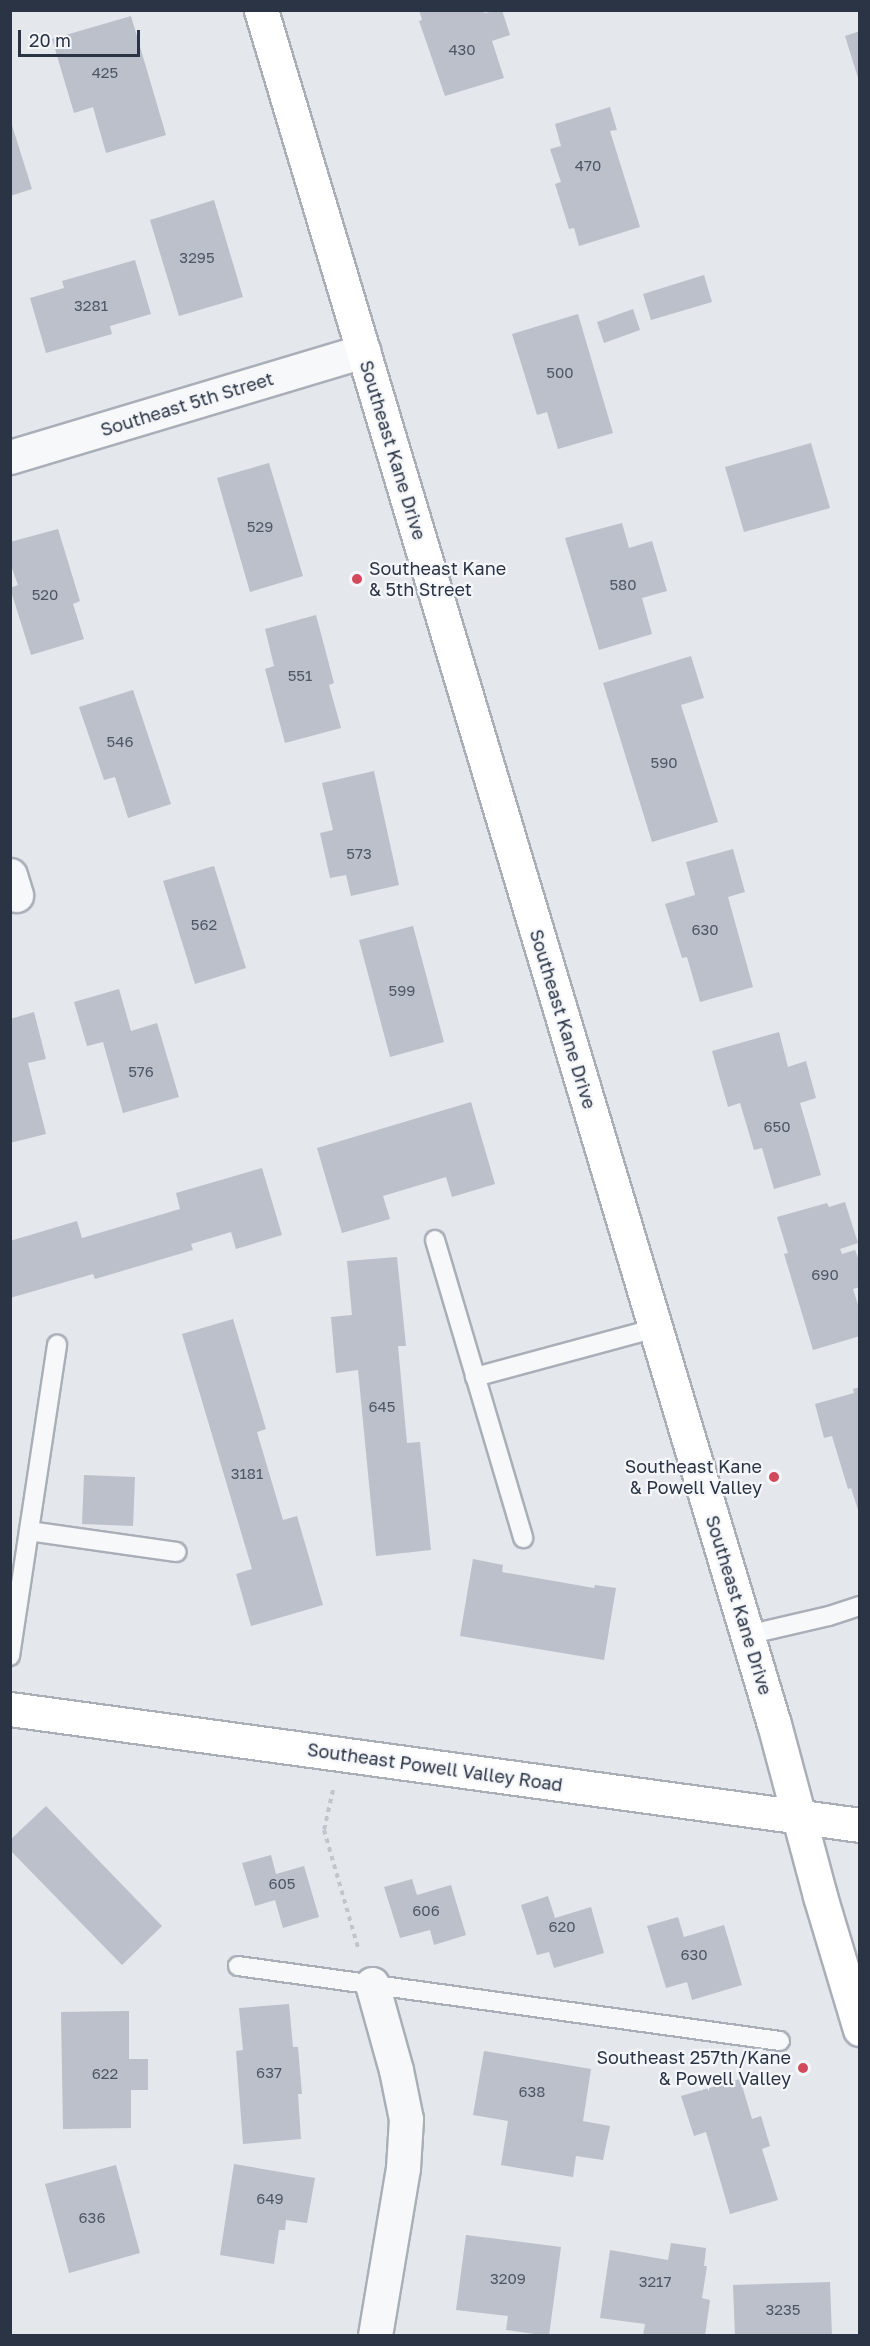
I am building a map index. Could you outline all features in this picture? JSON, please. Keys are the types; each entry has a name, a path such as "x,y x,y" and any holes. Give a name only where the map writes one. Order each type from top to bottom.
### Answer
{"main road":[{"name":"Southeast Kane Drive","path":"261,10 656,1328 860,2029"},
{"name":"Southeast Powell Valley Road","path":"10,1709 860,1825"}],"street":[{"name":"Southeast 5th Street","path":"10,457 363,351"},
{"path":"359,1982 396,2070 406,2119 403,2168 375,2336"}],"lane":[{"path":"435,1240 523,1538"},
{"path":"476,1377 656,1328"},
{"path":"10,1656 57,1345"},
{"path":"29,1532 177,1552"},
{"path":"747,1635 829,1616 860,1606"},
{"path":"238,1966 780,2041"}],"path":[{"path":"341,1754 324,1830 362,1960 359,1982"}],"building":[{"path":"419,10 483,10 484,13 502,10 510,35 492,41 504,78 445,96 419,21 422,20"},
{"path":"131,16 166,135 106,153 93,107 74,113 52,39"},
{"path":"860,31 860,81 859,81 845,36"},
{"path":"610,107 617,130 610,131 640,227 579,246 574,228 569,229 555,184 561,182 550,149 561,146 555,124"},
{"path":"10,119 32,189 10,196"},
{"path":"214,200 243,297 179,316 150,220"},
{"path":"135,260 151,314 110,326 112,334 46,353 30,298 64,288 62,281"},
{"path":"704,275 712,302 651,320 643,294"},
{"path":"633,309 640,330 604,343 597,322"},
{"path":"578,314 613,433 558,449 547,412 537,415 512,334"},
{"path":"811,443 830,508 744,532 725,467"},
{"path":"269,463 303,576 250,592 217,478"},
{"path":"622,523 629,548 652,541 667,591 642,598 652,634 599,650 565,538"},
{"path":"58,529 80,601 73,604 84,639 31,655 10,588 18,585 10,563 10,542"},
{"path":"316,615 334,683 329,685 341,728 285,743 265,669 274,666 265,629"},
{"path":"691,656 704,698 681,705 718,822 652,842 603,683"},
{"path":"133,690 171,804 128,818 115,777 104,780 79,707"},
{"path":"374,771 399,885 351,896 346,875 330,878 320,833 333,830 322,783"},
{"path":"733,849 745,892 728,897 753,987 700,1002 687,957 682,958 665,904 695,895 686,862"},
{"path":"214,866 246,968 195,984 163,881"},
{"path":"413,926 444,1042 390,1057 359,940"},
{"path":"119,989 131,1031 157,1023 179,1097 123,1113 103,1042 87,1046 74,1002"},
{"path":"34,1012 46,1059 28,1063 46,1134 10,1143 10,1019"},
{"path":"779,1032 788,1067 806,1061 816,1098 800,1103 821,1175 774,1189 762,1148 754,1150 740,1103 728,1107 712,1051"},
{"path":"471,1102 495,1184 452,1197 446,1177 383,1196 390,1219 342,1233 317,1148"},
{"path":"262,1168 282,1235 236,1249 231,1232 191,1244 193,1250 95,1279 93,1274 10,1298 10,1241 77,1221 82,1238 180,1209 176,1193"},
{"path":"845,1202 858,1243 840,1249 842,1254 855,1250 860,1263 860,1287 853,1289 860,1311 860,1336 813,1350 784,1254 788,1253 777,1217 827,1203 829,1207"},
{"path":"397,1257 406,1346 398,1346 407,1443 420,1442 431,1550 376,1556 358,1370 336,1373 331,1317 352,1315 347,1261"},
{"path":"233,1319 266,1429 257,1432 283,1520 297,1516 323,1605 251,1626 236,1574 252,1569 182,1334"},
{"path":"860,1387 859,1513 851,1488 848,1489 832,1436 824,1438 815,1404 854,1393 853,1389"},
{"path":"84,1475 135,1477 133,1526 82,1524"},
{"path":"473,1559 503,1565 502,1572 594,1588 595,1585 616,1588 604,1660 460,1636"},
{"path":"46,1806 162,1926 122,1965 10,1850 10,1840"},
{"path":"271,1855 276,1874 304,1866 319,1917 283,1928 275,1900 255,1906 242,1863"},
{"path":"412,1879 417,1895 451,1885 466,1935 434,1945 430,1930 400,1938 384,1887"},
{"path":"548,1896 555,1918 591,1907 604,1953 554,1968 549,1952 537,1955 521,1905"},
{"path":"678,1917 684,1937 724,1925 742,1985 692,2000 687,1982 666,1988 647,1926"},
{"path":"289,2004 293,2047 298,2047 302,2094 298,2094 301,2139 243,2144 236,2051 243,2050 239,2008"},
{"path":"129,2011 129,2059 148,2059 148,2090 131,2090 131,2128 63,2129 61,2012"},
{"path":"484,2051 591,2069 583,2121 610,2126 603,2160 576,2156 573,2177 501,2165 508,2121 473,2115"},
{"path":"740,2079 752,2119 761,2116 770,2146 762,2149 778,2200 730,2214 706,2132 694,2136 681,2096"},
{"path":"234,2164 315,2178 307,2223 286,2220 285,2230 279,2230 274,2264 220,2255"},
{"path":"116,2165 140,2253 69,2273 45,2184"},
{"path":"466,2235 561,2247 549,2336 506,2330 508,2316 456,2310"},
{"path":"671,2243 706,2248 704,2266 707,2266 702,2298 710,2300 705,2336 643,2336 645,2324 600,2318 610,2250 668,2260"},
{"path":"830,2282 832,2336 735,2336 733,2285"}],"place":[{"name":"Southeast Kane & 5th Street","path":"357,579"},
{"name":"Southeast Kane & Powell Valley","path":"774,1477"},
{"name":"Southeast 257th/Kane & Powell Valley","path":"803,2068"}]}
